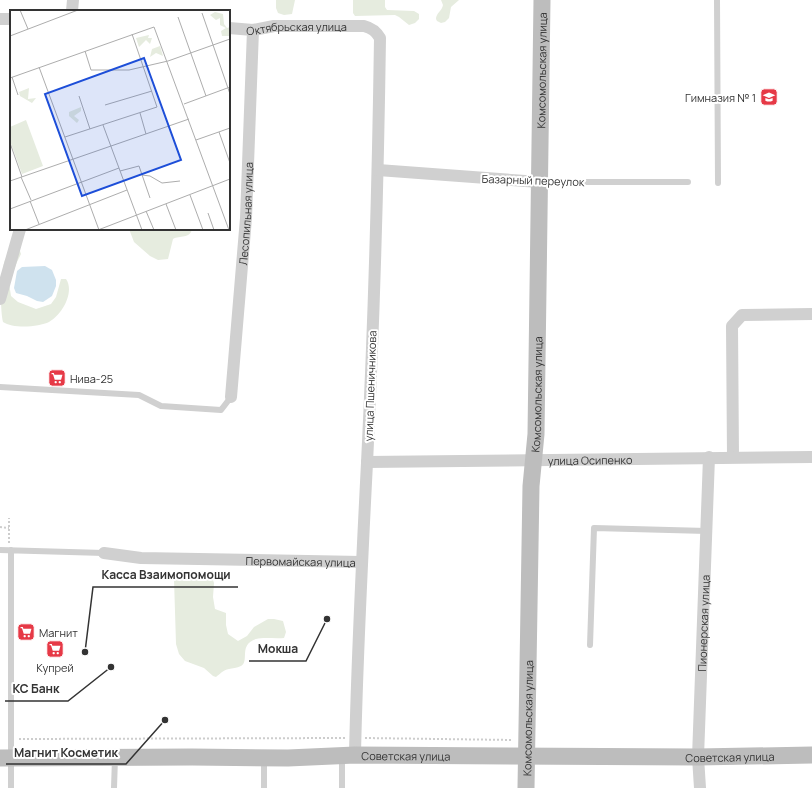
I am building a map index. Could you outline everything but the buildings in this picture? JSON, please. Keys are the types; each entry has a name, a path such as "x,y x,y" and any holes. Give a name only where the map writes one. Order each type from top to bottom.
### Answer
{"street":[{"path":"72,10 73,0"},
{"name":"Комсомольская улица","path":"526,788 532,486 536,434 542,0"},
{"name":"Октябрьская улица","path":"230,28 253,30 274,26 364,26"},
{"name":"улица Пшеничникова","path":"351,749 367,462 378,170 380,38 376,32 364,26"},
{"name":"Лесопильная улица","path":"231,397 246,218 253,30"},
{"name":"Базарный переулок","path":"378,170 539,182"},
{"path":"0,300 20,230"},
{"path":"733,457 732,326 742,315 812,314"},
{"name":"улица Осипенко","path":"367,462 812,457"},
{"name":"Пионерская улица","path":"700,788 698,757 709,458"},
{"name":"Первомайская улица","path":"104,553 141,558 361,562"},
{"name":"Советская улица","path":"5,758 288,758 351,749 527,748 698,757 812,755"}],"lane":[{"path":"717,0 718,183"},
{"name":"Базарный переулок","path":"539,182 688,182"},
{"path":"0,387 139,395 161,406 222,410 231,397"},
{"path":"590,645 594,528 707,531"},
{"name":"Первомайская улица","path":"0,550 104,553"},
{"path":"10,550 10,739 5,758 11,788"},
{"path":"342,788 351,749"},
{"path":"114,788 115,757"},
{"path":"264,757 264,788"}],"path":[{"path":"9,518 10,550"},
{"path":"0,527 9,528"},
{"path":"10,739 351,749 527,748"}],"shaded area":[{"path":"276,0 295,0 292,14 284,15 278,13 276,8"},
{"path":"353,0 385,0 385,7 387,10 414,11 419,14 419,19 415,23 409,25 395,15 355,16 353,13"},
{"path":"441,0 459,0 451,7 449,18 445,22 441,23 436,19 443,5"},
{"path":"129,230 192,230 187,236 173,239 168,259 158,260 150,256 134,242"},
{"path":"17,250 20,251 21,254 9,283 11,296 18,302 36,309 51,304 56,297 61,279 66,279 68,284 69,290 66,303 54,319 45,324 13,326 3,322 1,291 3,266 5,260"},
{"path":"182,570 207,572 211,574 214,583 213,597 215,609 226,613 228,634 238,641 247,636 254,627 268,619 283,621 286,632 284,638 256,639 247,645 245,661 241,666 225,670 216,677 204,668 185,661 179,654 176,644 174,579"}],"water":[{"path":"45,266 52,270 56,280 56,286 52,296 43,302 16,293 14,288 17,271 22,267"}],"place":[{"name":"Гимназия № 1","path":"769,97"},
{"name":"Нива-25","path":"57,378"},
{"name":"Мокша","path":"327,619"},
{"name":"Магнит","path":"26,632"},
{"name":"Купрей","path":"55,649"},
{"name":"Касса Взаимопомощи","path":"85,652"},
{"name":"КС Банк","path":"111,667"},
{"name":"Магнит Косметик","path":"165,720"}]}
